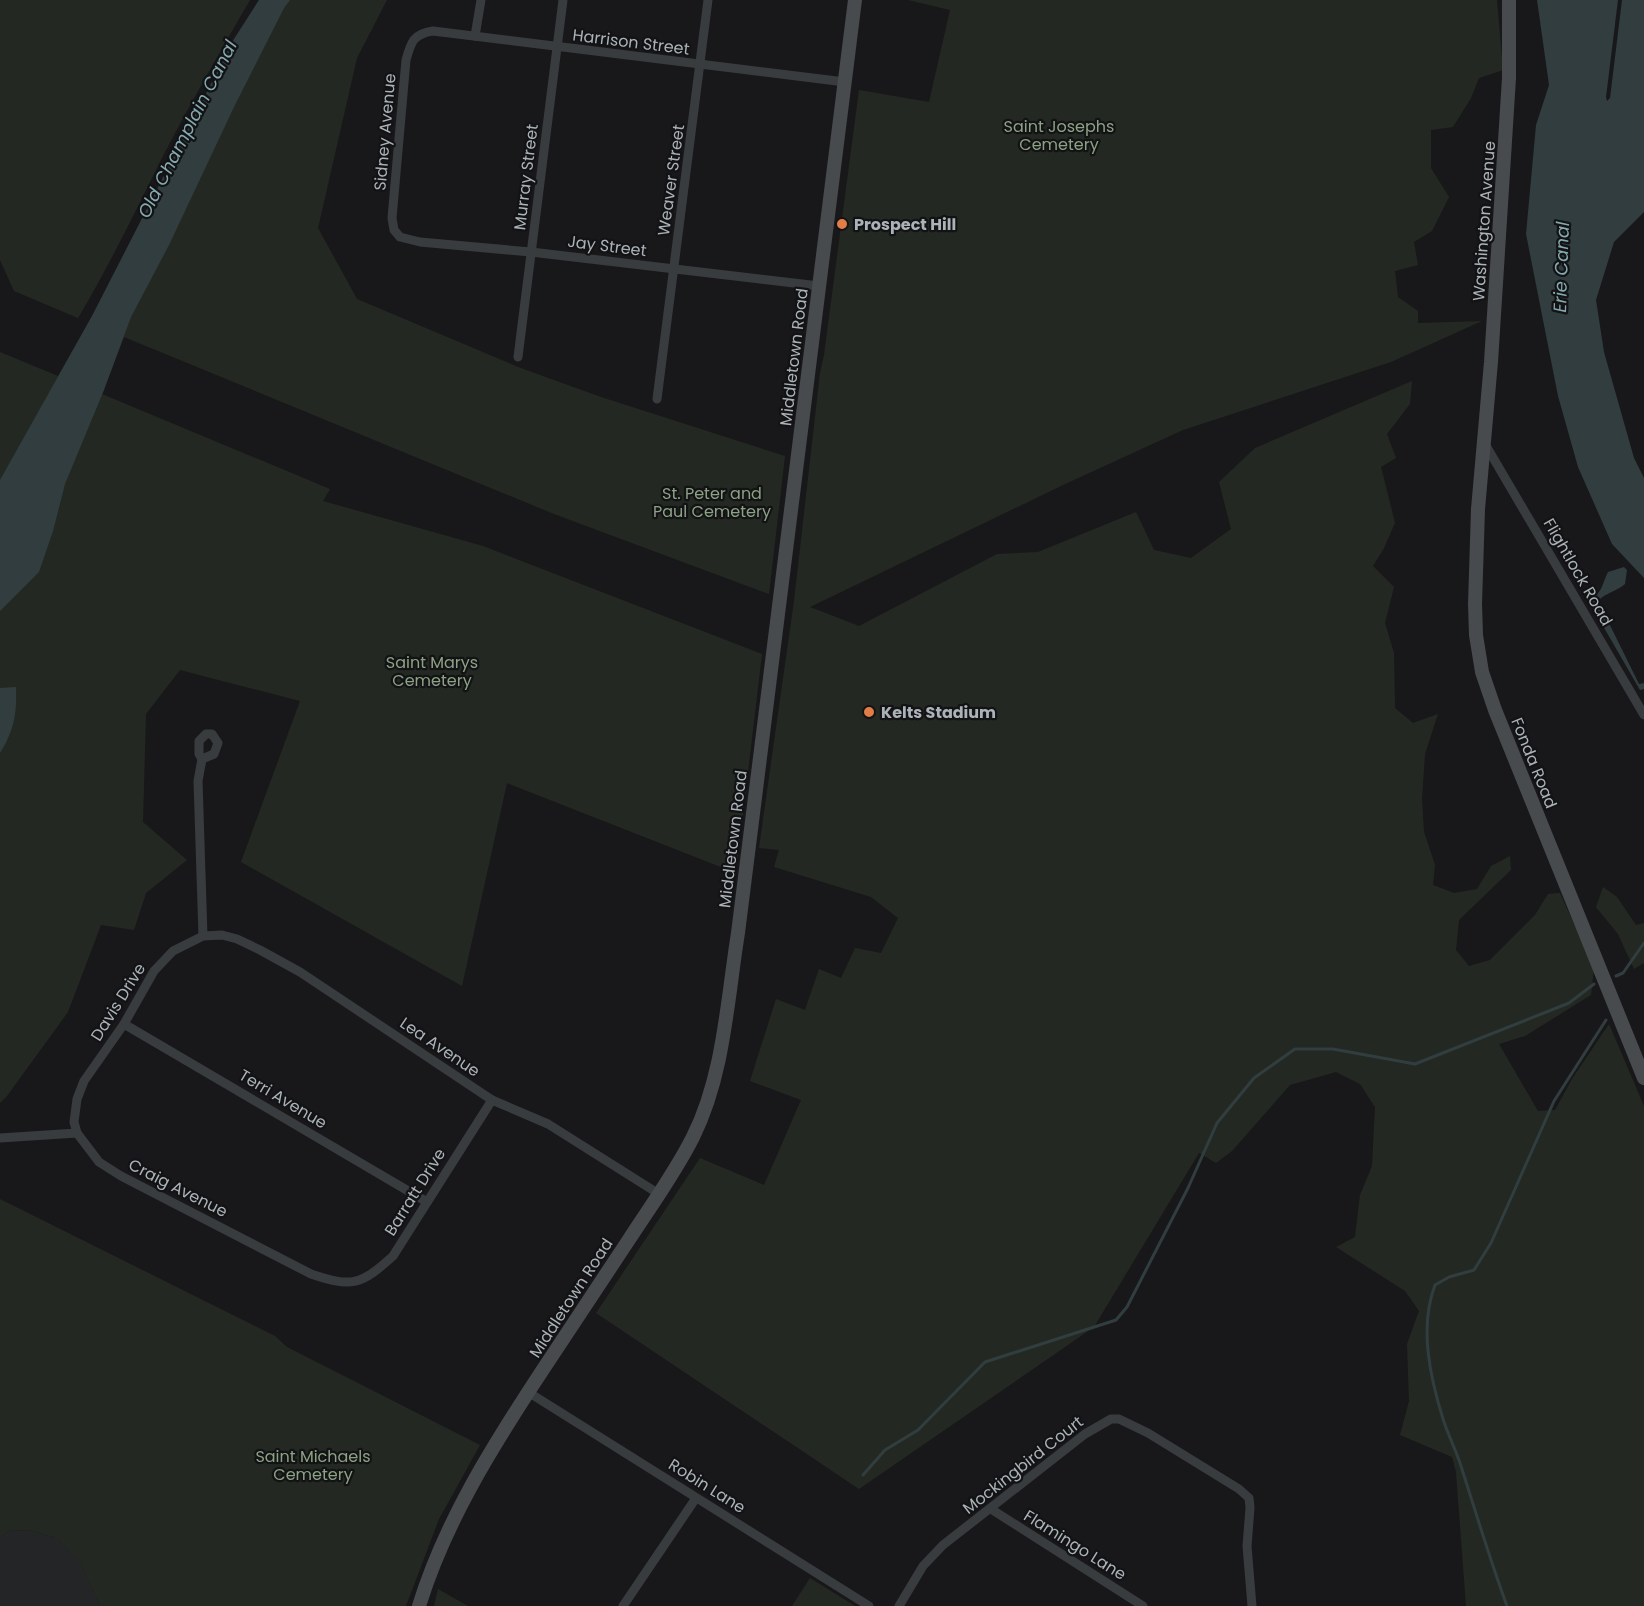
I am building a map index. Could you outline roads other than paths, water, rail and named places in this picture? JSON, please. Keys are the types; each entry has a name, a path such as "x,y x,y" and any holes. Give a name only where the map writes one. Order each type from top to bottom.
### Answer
{"street":[{"path":"475,36 481,0"},
{"name":"Murray Street","path":"518,357 563,0"},
{"name":"Weaver Street","path":"657,399 702,65 708,0"},
{"name":"Middletown Road","path":"418,1606 446,1531 499,1438 659,1194 693,1137 713,1078 725,1024 855,0"},
{"name":"Washington Avenue","path":"1485,444 1509,78 1509,0"},
{"name":"Harrison Street","path":"416,38 421,33 433,31 845,82"},
{"name":"Sidney Avenue","path":"394,230 392,218 406,60 411,43 416,38"},
{"name":"Jay Street","path":"394,230 400,237 420,242 531,252 819,286"},
{"name":"Flightlock Road","path":"1485,444 1644,715"},
{"name":"Fonda Road","path":"1485,444 1478,509 1475,604 1476,635 1482,672 1495,710 1644,1078"},
{"path":"202,759 198,781 203,936"},
{"name":"Lea Avenue","path":"203,936 222,935 237,939 300,972 492,1100 548,1124 596,1152 659,1194"},
{"name":"Davis Drive","path":"76,1133 74,1122 77,1099 84,1082 124,1024 154,971 173,951 203,936"},
{"name":"Terri Avenue","path":"124,1024 427,1202"},
{"name":"Barratt Drive","path":"348,1283 363,1280 372,1275 393,1256 492,1100"},
{"path":"0,1138 76,1133"},
{"name":"Craig Avenue","path":"76,1133 99,1162 121,1176 311,1274 348,1283"},
{"name":"Robin Lane","path":"528,1392 869,1606"},
{"name":"Mockingbird Court","path":"899,1606 923,1566 943,1545 1085,1434 1111,1419 1119,1419 1156,1438 1239,1489 1249,1498 1247,1546 1252,1606"},
{"path":"623,1606 696,1498"},
{"name":"Flamingo Lane","path":"991,1509 1143,1606"}],"water":[{"name":"Old Champlain Canal","path":"259,0 290,0 234,107 169,245 131,317 65,484 53,531 39,572 0,611 0,480 92,316 234,39"},
{"name":"Erie Canal","path":"1537,0 1644,0 1644,212 1614,242 1596,300 1604,352 1634,458 1644,478 1644,578 1612,544 1578,467 1558,396 1526,234 1536,125 1549,85"},
{"path":"1624,567 1627,570 1625,584 1599,600 1639,684 1644,683 1644,689 1640,690 1588,600 1599,592 1608,572"},
{"path":"16,687 14,722 0,753 0,688"}],"waterway":[{"path":"1616,976 1623,973 1644,943"},
{"path":"863,1475 885,1450 918,1430 985,1362 1116,1320 1127,1307 1188,1188 1217,1123 1254,1078 1295,1049 1333,1049 1415,1064 1569,1003 1594,984"},
{"path":"1507,1606 1459,1460 1443,1419 1434,1386 1427,1335 1430,1301 1435,1285 1449,1277 1474,1270 1491,1243 1554,1101 1606,1020"}],"place":[{"name":"Prospect Hill","path":"842,224"},
{"name":"Kelts Stadium","path":"869,712"}],"park label":[{"name":"Saint Josephs Cemetery","path":"1059,135"},
{"name":"St. Peter and Paul Cemetery","path":"712,502"},
{"name":"Saint Marys Cemetery","path":"432,671"},
{"name":"Saint Michaels Cemetery","path":"313,1465"}]}
